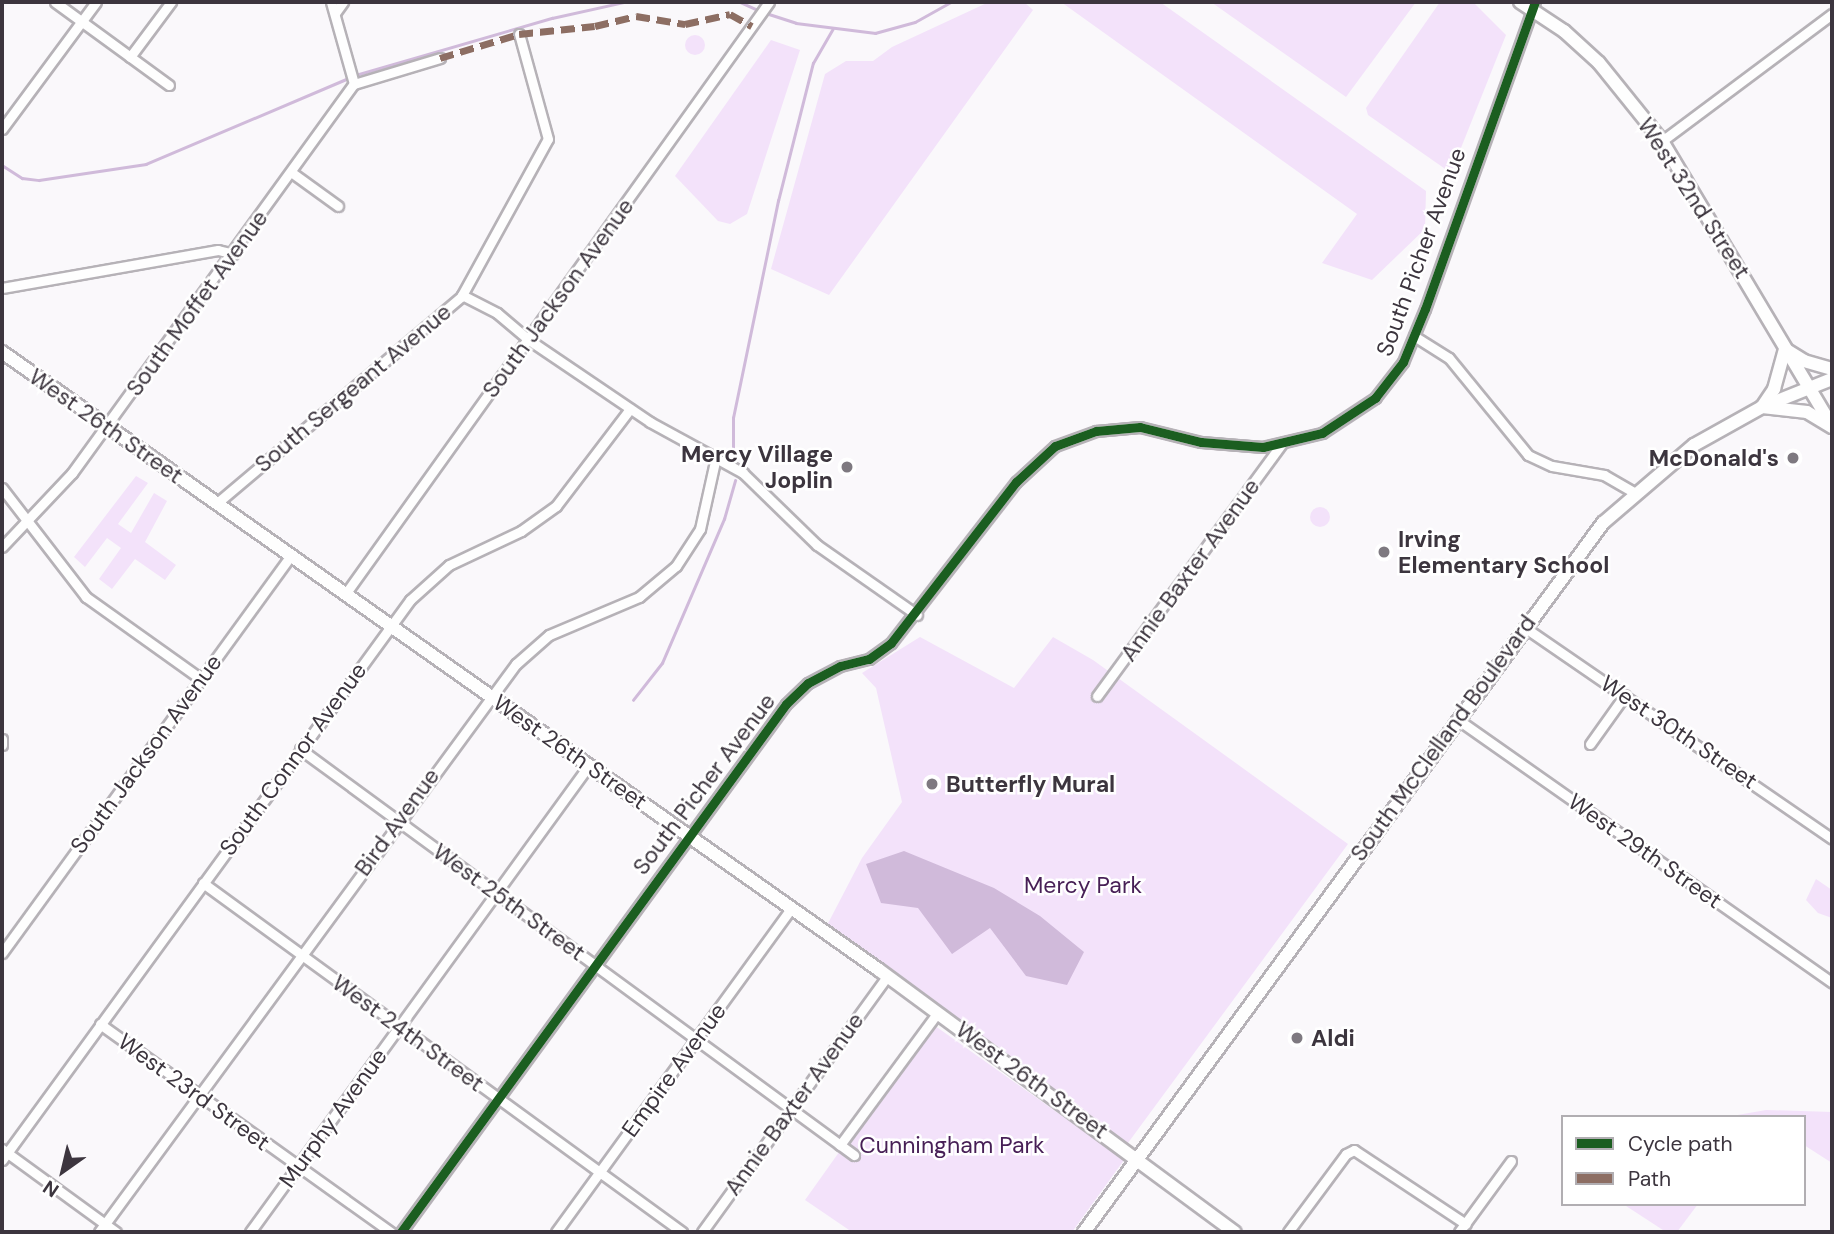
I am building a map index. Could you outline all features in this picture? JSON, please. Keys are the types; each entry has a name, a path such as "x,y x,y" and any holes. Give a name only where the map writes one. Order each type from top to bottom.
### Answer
{"main road":[{"name":"West 32nd Street","path":"1529,4 1599,63 1662,141 1721,234 1785,349 1832,426"},
{"path":"1832,369 1804,361 1785,349 1774,389 1762,407 1807,412 1832,426"},
{"name":"West 26th Street","path":"2,352 792,908 1139,1157 1236,1232"},
{"name":"South McClelland Boulevard","path":"1084,1232 1585,544 1634,492 1694,444 1762,407 1832,379"}],"street":[{"path":"55,2 169,85"},
{"path":"2,129 96,2"},
{"path":"130,57 171,2"},
{"path":"331,2 354,84 440,58"},
{"path":"335,13 343,2"},
{"name":"South Jackson Avenue","path":"345,593 769,2"},
{"name":"South Picher Avenue","path":"401,1232 786,704 808,683 840,666 869,659 917,615 1016,482 1055,446 1096,431 1140,426 1201,442 1262,447 1282,443 1322,433 1360,410 1396,375 1414,336 1529,4"},
{"path":"1662,141 1832,14"},
{"name":"South Sergeant Avenue","path":"217,503 462,295 548,139 519,34"},
{"name":"South Moffet Avenue","path":"2,547 68,478 234,254 354,84"},
{"path":"291,172 338,206"},
{"path":"2,288 218,250 234,254"},
{"path":"462,295 488,307 529,340 630,409 716,457 763,488 817,545 917,615"},
{"path":"1414,336 1449,358 1528,455 1552,466 1604,475 1634,492"},
{"name":"South Connor Avenue","path":"3,1154 391,625 441,570 521,531 556,506 630,409"},
{"name":"Annie Baxter Avenue","path":"1097,696 1282,443"},
{"name":"Bird Avenue","path":"102,1228 489,695 542,640 639,597 667,575 700,529 716,457"},
{"path":"2,488 86,597 201,679"},
{"name":"South Jackson Avenue","path":"2,953 291,555"},
{"name":"West 30th Street","path":"1524,627 1832,839"},
{"path":"1590,744 1625,695"},
{"name":"West 29th Street","path":"1457,719 1832,983"},
{"name":"West 25th Street","path":"300,749 854,1155"},
{"name":"Murphy Avenue","path":"250,1232 589,765"},
{"name":"West 24th Street","path":"203,883 682,1232"},
{"name":"Empire Avenue","path":"556,1232 792,908"},
{"name":"Annie Baxter Avenue","path":"702,1232 887,976"},
{"path":"840,1145 937,1012"},
{"name":"West 23rd Street","path":"100,1024 391,1232"},
{"path":"1288,1232 1346,1154 1354,1150 1465,1224"},
{"path":"3,1154 102,1228 116,1232"},
{"path":"1459,1232 1511,1161"}],"green space":[{"path":"989,2 1024,2 1033,10 829,295 771,269 825,74 846,61 873,61 892,47"},
{"path":"1061,2 1160,2 1426,191 1425,229 1372,280 1322,263 1357,214"},
{"path":"1211,2 1416,2 1346,97"},
{"path":"1440,2 1473,2 1506,35 1451,173 1368,115 1366,108"},
{"path":"695,35 702,38 705,45 702,52 695,55 688,52 685,45 688,38"},
{"path":"771,40 800,50 747,214 730,224 718,221 675,176"},
{"path":"136,476 148,483 118,524 131,533 154,493 167,501 145,542 176,565 165,580 135,559 112,589 99,579 121,548 107,538 85,567 74,557"},
{"path":"1320,507 1327,510 1330,517 1327,524 1320,527 1313,524 1310,517 1313,510"},
{"name":"Mercy Park","path":"920,637 1014,688 1053,637 1093,660 1348,844 1125,1147 824,931 862,858 902,802 876,688 862,673"},
{"path":"1816,879 1832,890 1832,918 1818,913 1806,900"},
{"name":"Cunningham Park","path":"931,1023 1124,1160 1072,1232 852,1232 805,1200"},
{"path":"1766,1110 1832,1112 1832,1163 1806,1146 1806,1115 1737,1115"},
{"path":"1626,1206 1696,1206 1677,1232 1666,1232"}],"shaded area":[{"path":"904,851 994,888 1040,916 1084,952 1067,985 1026,976 990,928 952,954 918,908 881,903 866,864"}],"waterway":[{"path":"359,74 552,18 624,2"},
{"path":"740,2 756,9"},
{"path":"769,14 796,23 875,33 915,22 951,2"},
{"path":"733,454 733,418 778,201 813,63 833,29"},
{"path":"2,165 22,178 39,180 146,164 346,79"},
{"path":"633,700 662,663 724,519 735,481"}],"marked path":[{"path":"440,58 519,34 595,26 636,16 685,24 730,14 752,26"}],"cycle path":[{"path":"401,1232 786,704 808,683 840,666 869,659 891,643 1016,482 1055,446 1096,431 1140,427 1201,442 1263,447 1322,433 1375,398 1403,362 1425,309 1535,2"}],"place":[{"name":"McDonald's","path":"1793,458"},
{"name":"Mercy Village Joplin","path":"847,467"},
{"name":"Irving Elementary School","path":"1384,552"},
{"name":"Butterfly Mural","path":"932,784"},
{"name":"Aldi","path":"1297,1038"}]}
